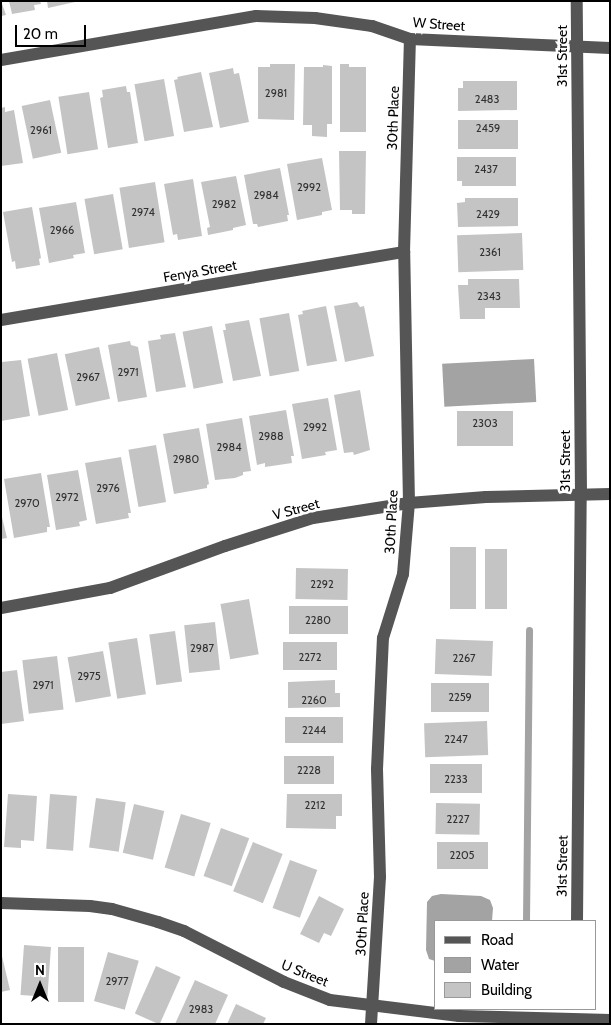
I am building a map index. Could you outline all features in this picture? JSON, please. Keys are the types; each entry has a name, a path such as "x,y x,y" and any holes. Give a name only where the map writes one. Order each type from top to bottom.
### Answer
{"street":[{"name":"31st Street","path":"577,1 581,494 577,920"},
{"name":"W Street","path":"1,60 256,16 315,18 372,26 410,39 576,48 610,48"},
{"name":"30th Place","path":"371,1024 380,877 378,769 383,638 403,574 408,503 404,252 410,39"},
{"name":"Fenya Street","path":"1,320 404,252"},
{"name":"V Street","path":"1,608 110,588 225,546 313,518 408,503 486,497 610,494"},
{"name":"U Street","path":"1,903 63,904 112,909 184,932 284,982 330,1000 459,1016 576,1017 610,1020"}],"water":[{"path":"534,359 536,402 444,407 442,364"},
{"path":"441,894 481,896 490,900 493,908 492,920 434,920 434,961 429,959 426,950 427,902 432,896"}],"building":[{"path":"1,1 6,15 1,16"},
{"path":"9,1 40,1 41,4 34,5 35,10 12,14"},
{"path":"47,1 75,1 75,2 48,8"},
{"path":"270,64 295,64 294,120 258,119 258,67 270,67"},
{"path":"340,64 349,64 349,67 366,67 366,132 340,132"},
{"path":"323,65 332,66 332,124 327,124 327,137 312,136 312,125 303,125 304,67 323,67"},
{"path":"233,68 234,74 239,73 249,122 220,128 209,73"},
{"path":"201,72 213,127 184,132 174,80 178,79 177,77"},
{"path":"164,79 174,136 145,141 134,84"},
{"path":"463,81 517,81 517,110 458,111 458,88 463,88"},
{"path":"126,86 127,92 130,92 138,143 108,148 100,98 103,97 102,90"},
{"path":"89,92 98,149 67,154 58,97"},
{"path":"50,100 61,153 33,159 22,106"},
{"path":"5,107 5,112 14,110 23,163 1,166 1,108"},
{"path":"458,120 518,120 518,149 458,149"},
{"path":"339,151 366,151 365,214 352,214 352,210 340,210"},
{"path":"457,157 516,157 516,186 462,186 462,181 457,181"},
{"path":"322,158 332,210 322,212 322,215 297,220 287,164"},
{"path":"280,168 289,215 287,215 288,221 258,227 257,224 253,224 244,175"},
{"path":"236,176 246,225 233,228 233,230 208,235 207,228 210,227 201,182"},
{"path":"193,179 202,236 178,240 177,234 173,235 164,184"},
{"path":"155,182 165,242 129,248 119,188"},
{"path":"113,194 123,249 94,254 84,199"},
{"path":"465,198 518,198 518,226 458,227 457,203 465,202"},
{"path":"76,202 85,253 73,255 74,258 49,263 39,208"},
{"path":"32,207 41,258 39,259 40,265 16,269 15,261 12,262 3,212"},
{"path":"522,233 523,270 458,272 457,235"},
{"path":"468,279 519,279 520,308 485,308 485,319 460,319 458,285 468,285"},
{"path":"357,302 360,307 364,306 374,356 345,362 334,306"},
{"path":"326,306 337,361 307,366 298,315 303,314 302,311"},
{"path":"289,313 299,371 270,376 259,318"},
{"path":"249,320 261,376 233,381 223,330 226,330 225,324"},
{"path":"212,326 223,383 194,389 183,332"},
{"path":"175,333 186,387 156,392 148,341 161,339 160,335"},
{"path":"130,341 131,345 138,347 147,397 118,402 108,345"},
{"path":"99,347 110,399 76,406 65,354"},
{"path":"57,353 68,410 39,416 28,359"},
{"path":"21,360 30,416 1,421 1,364 2,362"},
{"path":"360,390 370,450 354,455 353,452 344,453 334,395"},
{"path":"328,398 337,450 325,452 326,455 302,459 292,404"},
{"path":"286,410 294,456 291,456 292,463 265,467 265,463 257,465 249,416"},
{"path":"457,411 513,411 513,446 457,446"},
{"path":"242,418 251,471 243,472 243,475 235,478 215,480 206,424"},
{"path":"199,428 209,484 207,488 174,494 163,434"},
{"path":"156,445 166,502 138,507 128,450"},
{"path":"121,457 131,513 128,513 129,518 96,524 85,463"},
{"path":"78,470 87,520 79,522 80,526 56,530 47,475"},
{"path":"41,473 50,527 47,527 47,532 14,538 4,479"},
{"path":"1,513 7,538 1,539"},
{"path":"450,547 476,547 476,609 450,609"},
{"path":"485,549 507,549 507,609 485,609"},
{"path":"296,568 348,569 347,600 295,599"},
{"path":"249,599 259,654 230,659 220,604"},
{"path":"289,606 348,606 348,634 289,634"},
{"path":"215,622 220,670 189,673 184,625"},
{"path":"175,631 182,682 156,685 149,635"},
{"path":"137,638 146,694 117,699 108,643"},
{"path":"436,639 493,641 492,676 435,674"},
{"path":"283,642 337,642 337,670 283,670"},
{"path":"103,651 111,696 76,703 68,657"},
{"path":"57,656 64,710 29,714 22,660"},
{"path":"17,670 24,721 1,724 1,672"},
{"path":"335,680 335,693 340,693 340,707 288,708 288,682"},
{"path":"431,683 489,683 489,712 431,712"},
{"path":"285,717 343,717 343,743 285,743"},
{"path":"487,721 488,755 425,757 424,723"},
{"path":"284,756 334,756 334,784 284,784"},
{"path":"430,764 482,764 482,793 430,793"},
{"path":"8,794 37,796 34,841 21,840 21,848 4,847"},
{"path":"50,794 77,796 73,851 46,849"},
{"path":"287,794 342,794 342,816 336,816 336,829 286,828"},
{"path":"96,798 126,802 119,852 89,848"},
{"path":"436,803 480,804 479,835 435,834"},
{"path":"134,804 164,811 153,860 123,853"},
{"path":"181,814 211,823 194,877 165,868"},
{"path":"221,828 249,838 232,886 204,876"},
{"path":"253,842 283,854 263,903 233,891"},
{"path":"437,842 488,842 488,869 437,869"},
{"path":"290,860 317,870 300,918 273,908"},
{"path":"319,896 344,909 331,936 324,933 319,943 300,934"},
{"path":"24,945 51,947 47,997 21,995"},
{"path":"58,947 84,947 84,1002 58,1002"},
{"path":"1,952 10,990 1,992"},
{"path":"108,952 139,961 125,1010 94,1001"},
{"path":"156,966 181,977 160,1024 135,1014"},
{"path":"195,980 228,995 215,1024 175,1024"},
{"path":"236,1004 266,1018 263,1024 227,1024"}],"waterway":[{"path":"526,920 529,630"}]}
